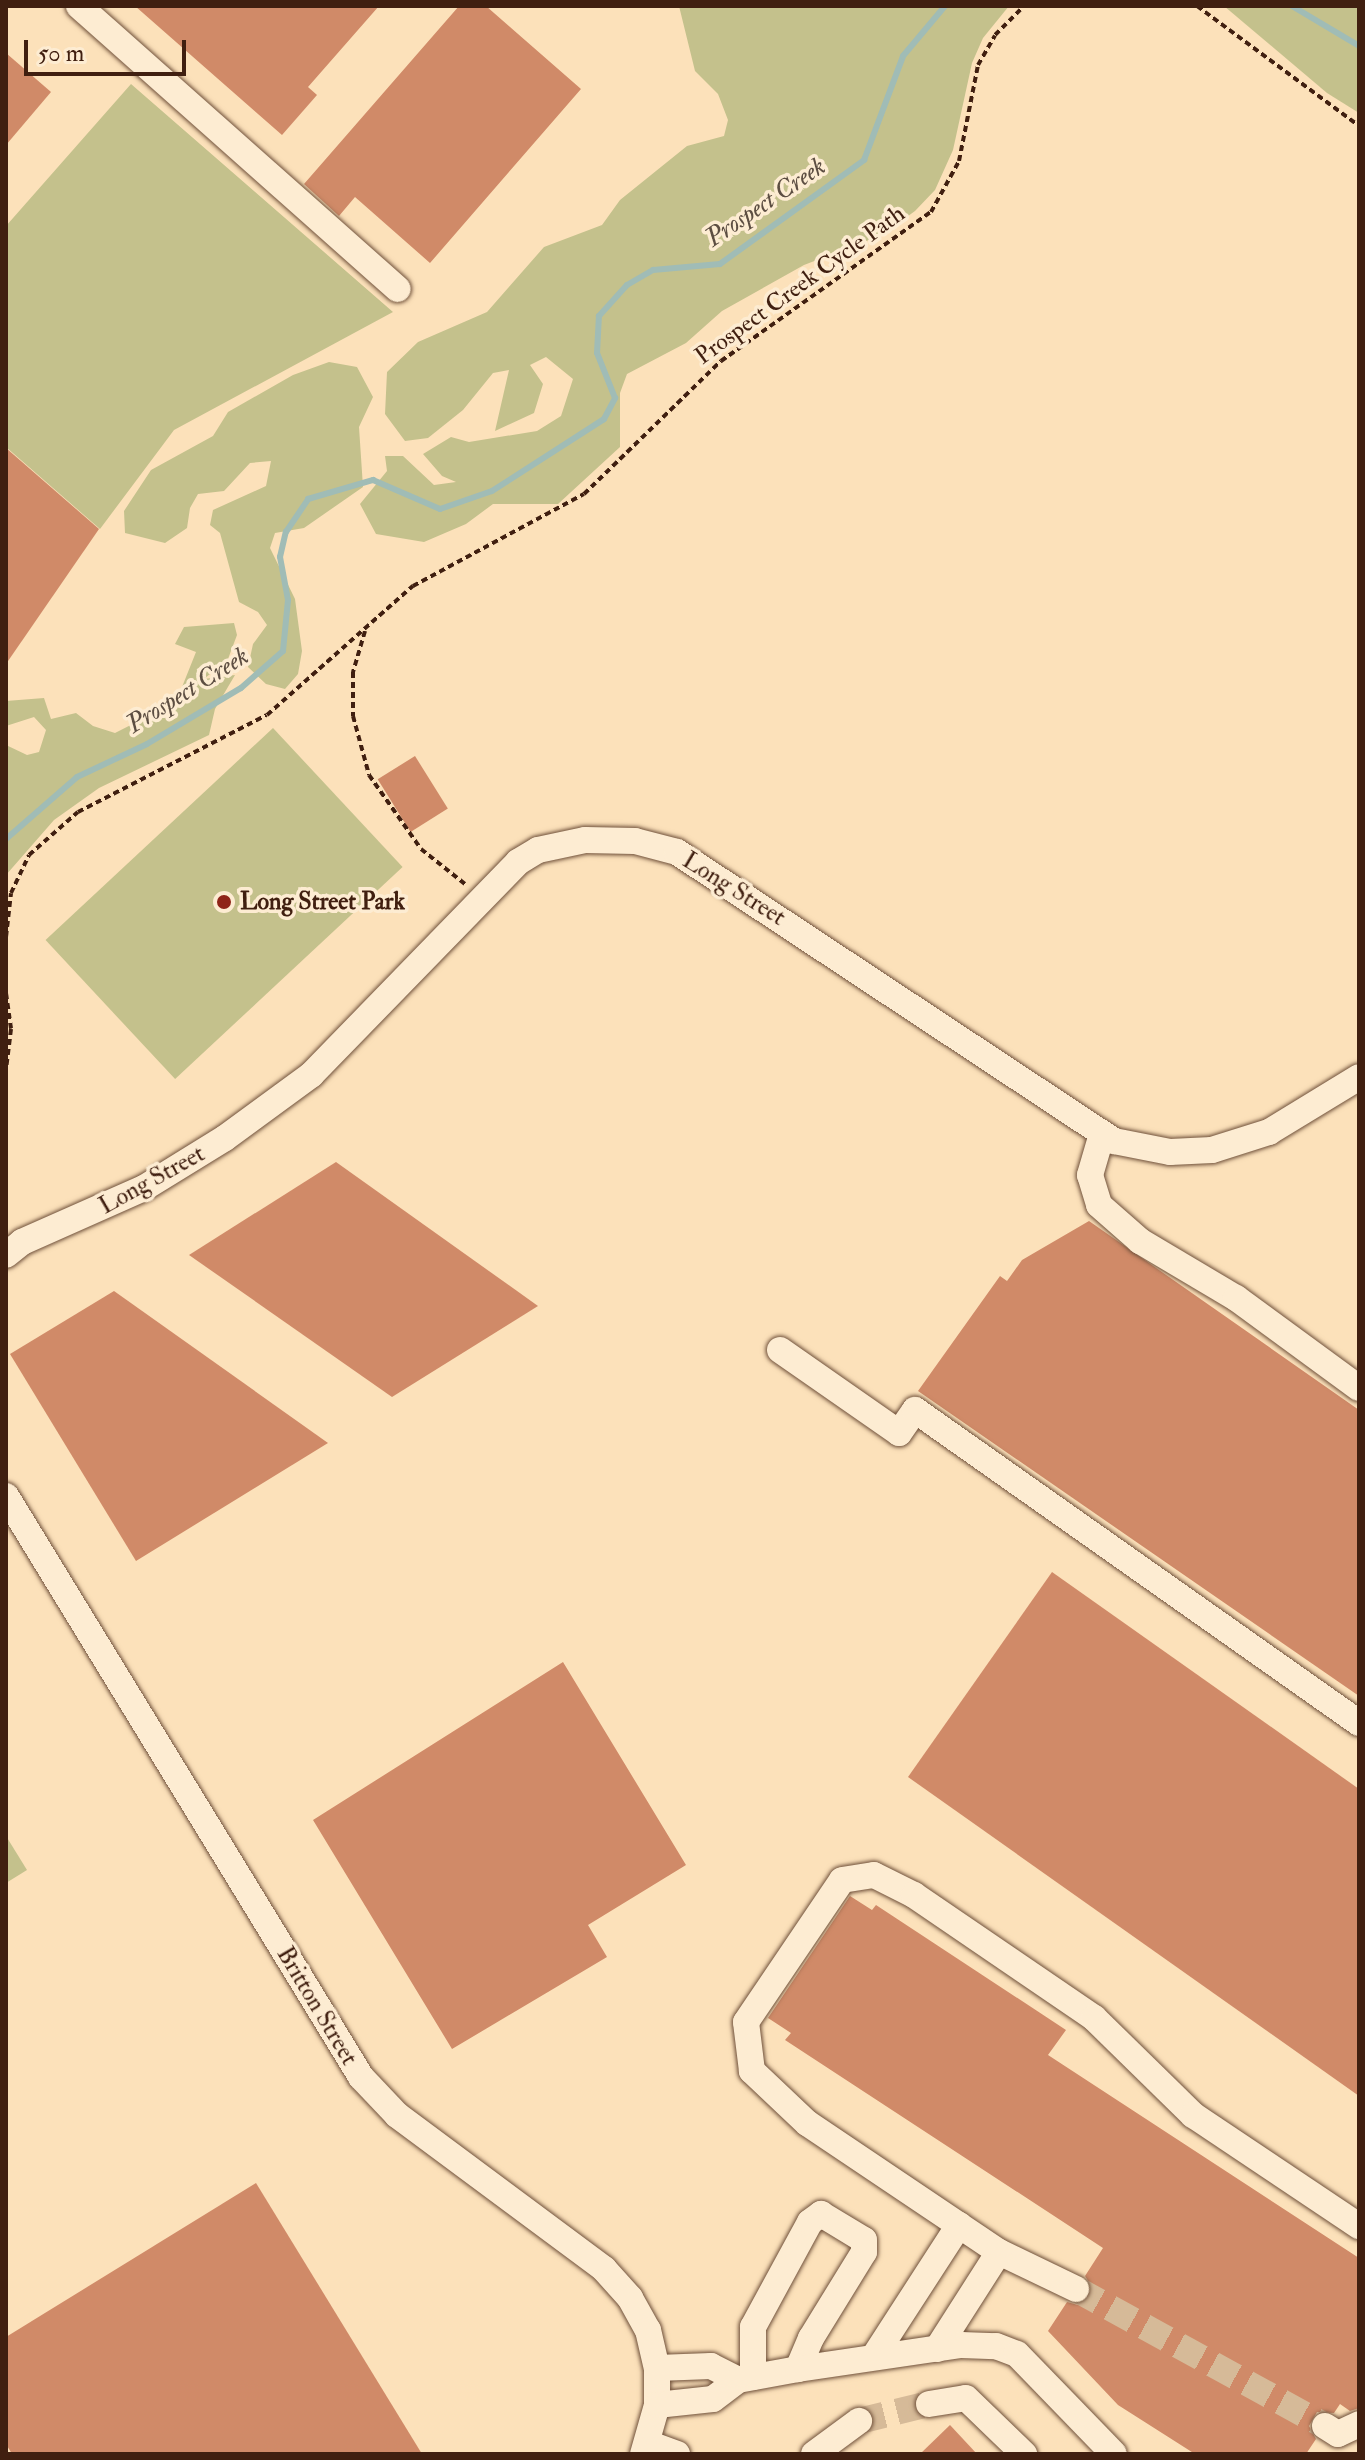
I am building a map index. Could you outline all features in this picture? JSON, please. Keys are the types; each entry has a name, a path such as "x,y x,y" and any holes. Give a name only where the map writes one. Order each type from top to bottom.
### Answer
{"street":[{"path":"79,6 398,289"},
{"name":"Long Street","path":"11,1245 144,1188 225,1138 311,1075 483,898 538,850 585,840 635,841 677,852 1102,1134 1170,1152 1212,1150 1269,1132 1359,1077"},
{"path":"1102,1134 1090,1175 1099,1205 1140,1241 1236,1298 1359,1388"},
{"path":"780,1350 899,1433 915,1410 1359,1723"},
{"name":"Britton Street","path":"6,1496 361,2077 409,2125 617,2281 648,2330 657,2368 657,2405 645,2449"},
{"path":"1076,2289 999,2252 807,2123 752,2071 746,2022 842,1880 874,1875 914,1895 1094,2018 1193,2115 1359,2226"},
{"path":"745,2378 753,2327 810,2222 821,2214 864,2240 864,2252 811,2338 798,2369"},
{"path":"875,2355 959,2225"},
{"path":"937,2349 999,2252"},
{"path":"657,2405 713,2399 745,2378 875,2355 996,2346 1017,2354 1114,2454"},
{"path":"657,2368 711,2366 745,2378"},
{"path":"929,2404 966,2398 1024,2454"},
{"path":"814,2454 859,2421"},
{"path":"1325,2426 1338,2434 1359,2424"},
{"path":"645,2449 677,2454"}],"path":[{"name":"Prospect Creek Cycle Path","path":"6,937 11,893 29,855 78,812 267,715 365,631 389,605 437,571 584,494 721,361 931,212 959,161 978,65 995,35 1024,6"},
{"path":"1197,6 1359,126"},
{"path":"365,631 353,672 353,716 369,775 421,849 483,898"},
{"path":"6,993 11,1029 6,1067"}],"shaded area":[{"path":"679,6 1009,6 983,38 972,63 953,150 935,190 915,211 882,235 804,265 722,311 686,343 627,374 620,393 620,447 558,504 493,504 466,524 424,542 376,534 360,504 387,471 385,456 403,456 434,485 456,482 442,476 423,454 451,437 469,442 537,431 561,416 573,379 546,357 530,365 543,384 534,413 495,431 509,370 493,373 463,410 428,438 405,441 385,414 387,372 418,342 487,312 544,247 602,225 620,200 687,146 724,136 728,120 718,94 695,71"},
{"path":"1224,6 1359,6 1359,113 1327,93"},
{"path":"131,84 393,312 174,430 100,529 6,447 6,226"},
{"path":"329,362 357,367 373,397 359,427 363,487 304,528 275,533 270,548 295,599 302,651 298,674 285,689 266,684 248,667 253,644 267,625 258,612 239,602 220,533 210,525 213,510 266,486 271,461 250,463 224,491 198,494 190,508 187,528 165,543 125,533 124,511 151,470 213,436 228,412 293,375"},
{"path":"234,623 237,635 228,659 204,679 235,675 215,709 209,735 99,788 54,820 6,875 6,745 27,755 39,752 46,730 34,717 6,726 6,701 44,698 51,719 76,713 93,726 115,733 176,702 196,652 175,644 184,627"},
{"name":"Long Street Park","path":"273,728 403,867 175,1079 46,940"},
{"path":"6,1836 27,1870 6,1883"}],"building":[{"path":"135,6 379,6 308,87 317,95 282,135"},
{"path":"459,6 486,6 581,89 430,263 355,197 339,216 304,184"},
{"path":"6,53 51,92 6,145"},
{"path":"6,448 99,529 6,664"},
{"path":"415,756 448,809 411,832 378,779"},
{"path":"336,1162 538,1306 392,1397 189,1255"},
{"path":"1089,1221 1359,1410 1359,1696 918,1391 1000,1276 1007,1281 1022,1260"},
{"path":"114,1291 328,1443 136,1561 10,1354"},
{"path":"1052,1572 1359,1789 1359,2096 908,1777"},
{"path":"563,1662 686,1865 588,1925 607,1957 452,2049 313,1820"},
{"path":"850,1896 872,1910 876,1905 1066,2030 1048,2055 1359,2258 1359,2408 1350,2411 1340,2404 1334,2413 1317,2412 1309,2426 1316,2439 1306,2454 1195,2454 1118,2405 1048,2331 1067,2302 1078,2305 1090,2297 1092,2287 1085,2276 1103,2248 785,2040 791,2033 768,2018"},
{"path":"256,2183 422,2454 12,2454 6,2444 6,2337"},
{"path":"950,2425 977,2454 920,2454"}],"waterway":[{"name":"Prospect Creek","path":"6,839 77,777 147,744 241,688 283,651 288,600 280,557 286,532 308,499 373,480 440,509 492,491 604,419 615,398 597,353 599,316 627,285 653,270 720,264 864,160 903,56 945,6"},
{"name":"Prospect Creek","path":"1292,6 1359,46"}],"tunnel":[{"path":"1076,2289 1325,2426"},
{"path":"859,2421 929,2404"}],"place":[{"name":"Long Street Park","path":"224,902"}]}
